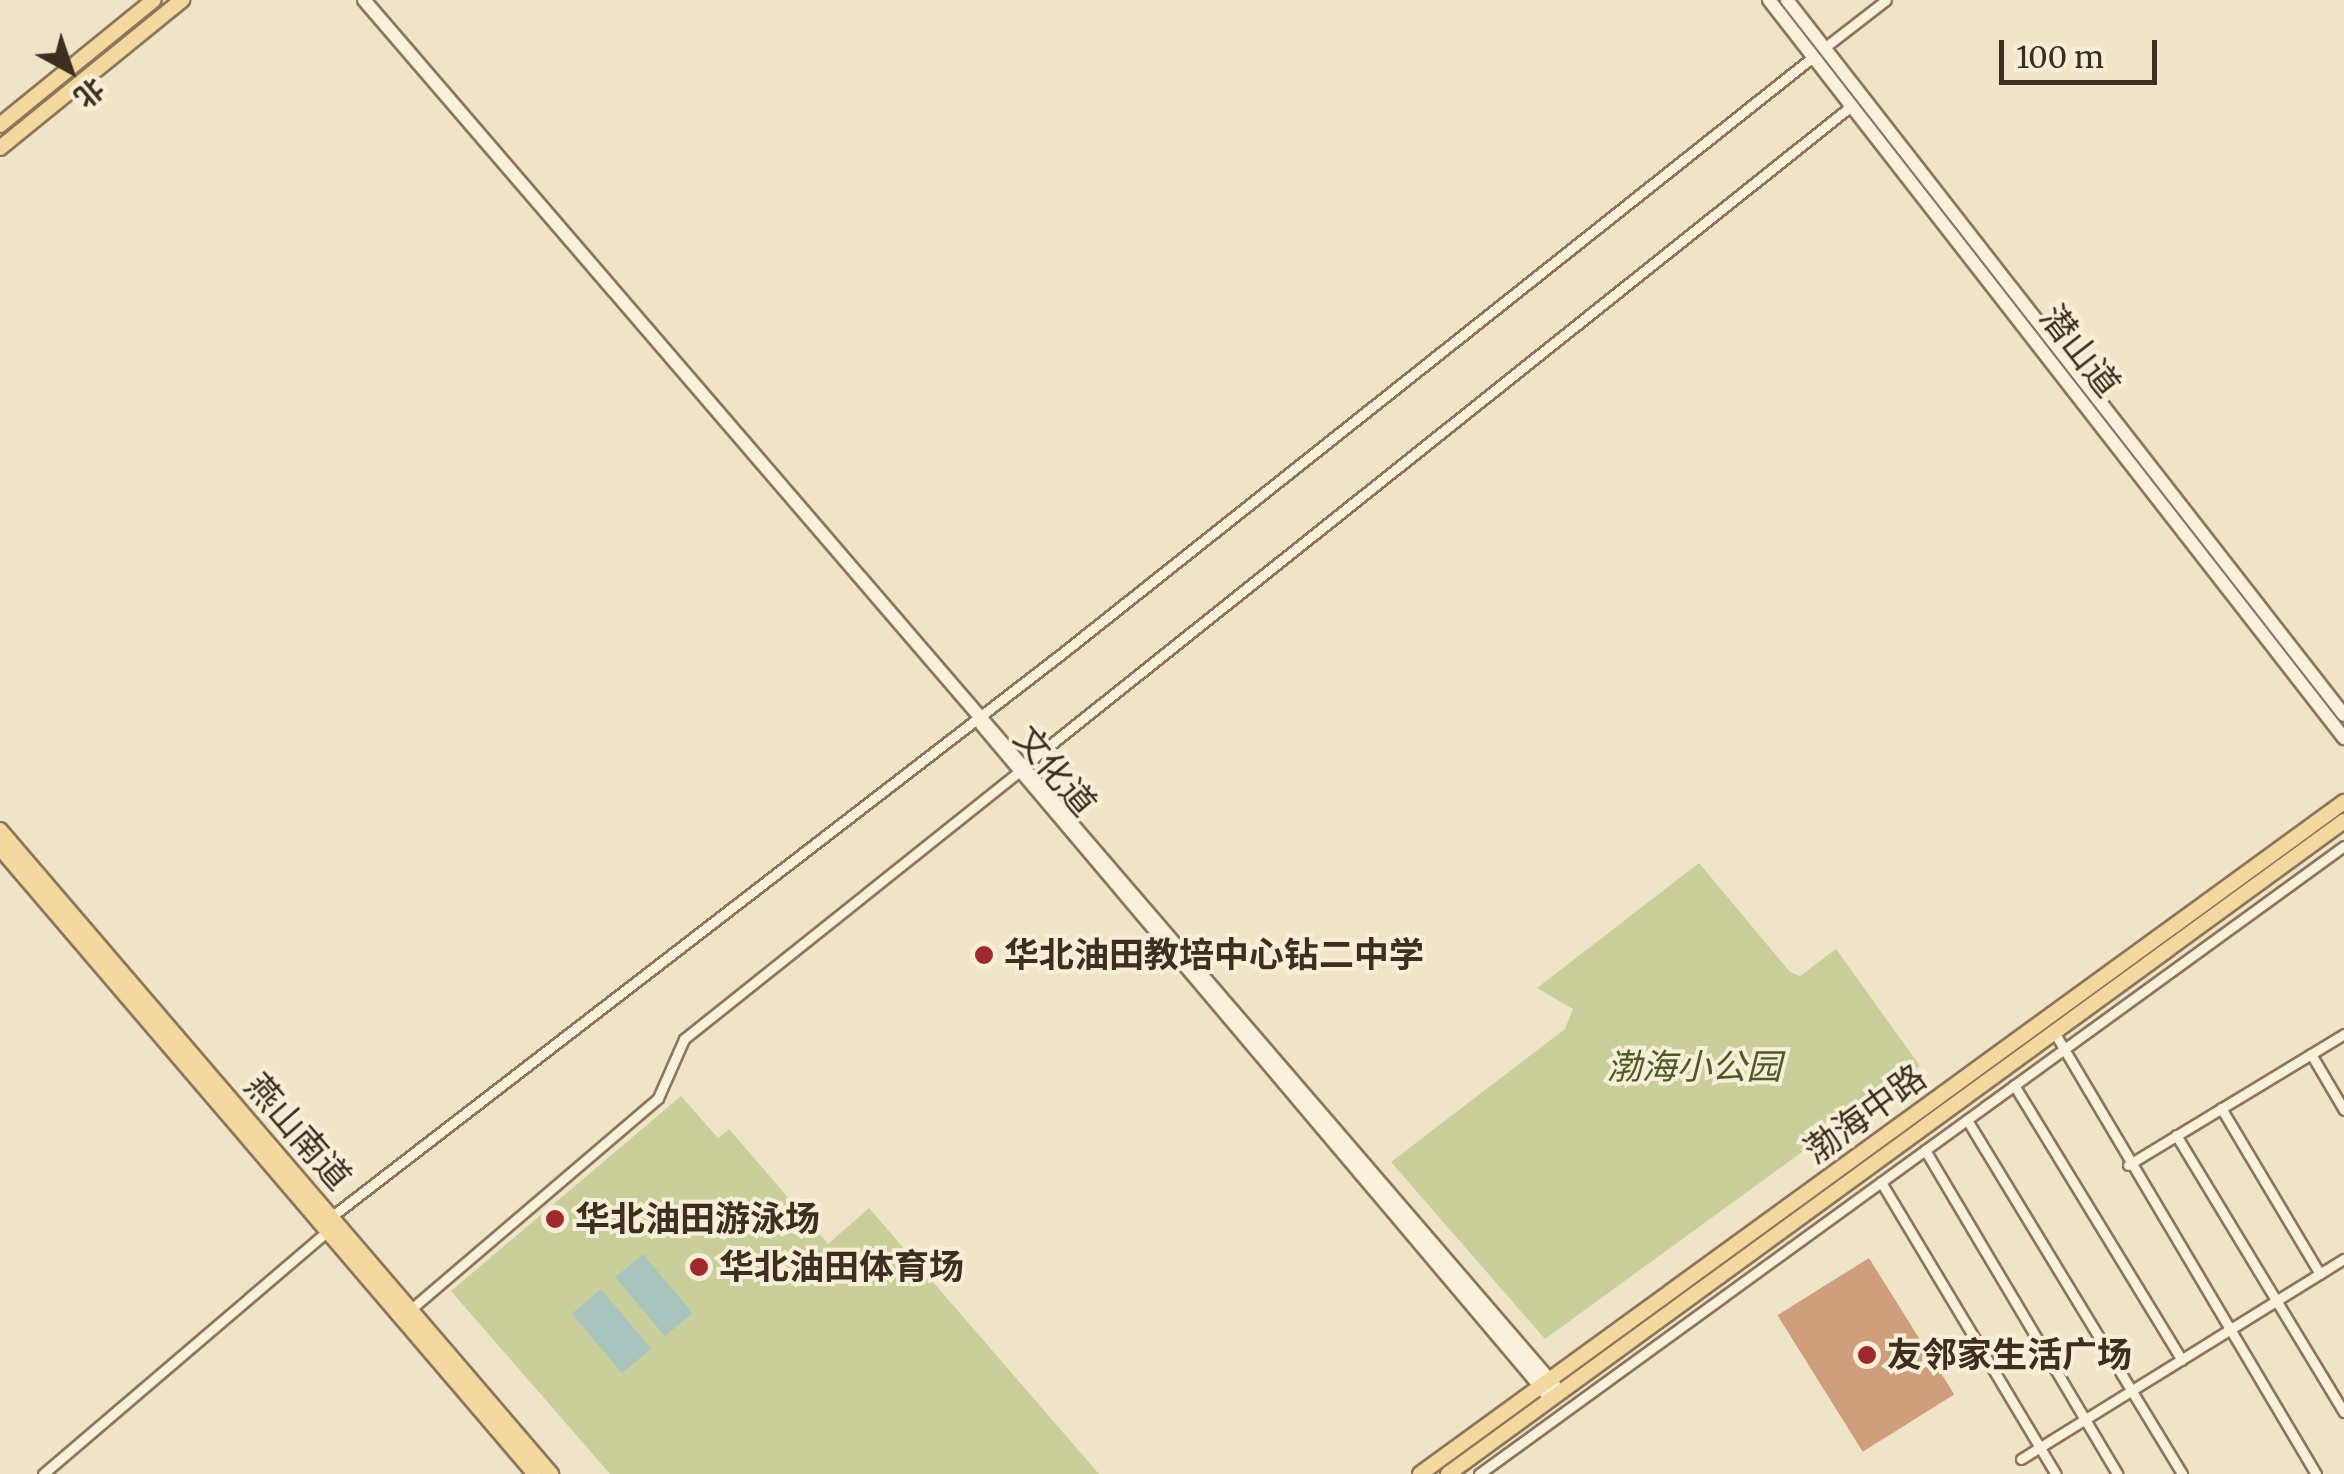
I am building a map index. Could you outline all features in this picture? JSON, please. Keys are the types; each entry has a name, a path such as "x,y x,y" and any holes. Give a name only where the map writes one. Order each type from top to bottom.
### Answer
{"main road":[{"path":"0,125 154,0"},
{"path":"0,148 182,0"},
{"name":"文化道","path":"364,0 1550,1390"},
{"name":"潜山道","path":"1769,0 1819,52 2344,715"},
{"name":"潜山道","path":"1787,0 1851,106 2344,738"},
{"name":"渤海中路","path":"1448,1474 1550,1390 2344,802"},
{"name":"渤海中路","path":"1420,1474 1550,1390 2344,821"},
{"name":"燕山南道","path":"0,830 535,1474"},
{"name":"燕山南道","path":"0,848 551,1474"}],"street":[{"path":"43,1474 330,1224 978,719 1886,0"},
{"path":"410,1310 658,1098 684,1039 1851,106"},
{"path":"1479,1474 2344,846"},
{"path":"2054,1032 2128,1165 2316,1474"},
{"path":"2128,1165 2344,1034"},
{"path":"2310,1054 2344,1110"},
{"path":"2014,1085 2182,1360"},
{"path":"2221,1108 2320,1274"},
{"path":"1967,1120 2182,1474"},
{"path":"2176,1136 2344,1412"},
{"path":"1926,1150 2118,1474"},
{"path":"1882,1182 2056,1474"},
{"path":"2021,1460 2344,1260"}],"green space":[{"name":"渤海小公园","path":"1699,863 1790,972 1800,976 1836,949 1920,1066 1545,1339 1391,1162 1565,1029 1573,1009 1537,988"},
{"name":"华北油田体育场","path":"681,1096 718,1138 729,1129 828,1244 869,1208 1099,1474 610,1474 451,1291"}],"water":[{"path":"643,1254 692,1313 665,1336 615,1277"},
{"path":"601,1289 651,1349 622,1373 572,1313"}],"building":[{"name":"友邻家生活广场","path":"1869,1258 1954,1395 1863,1452 1777,1315"}],"place":[{"name":"华北油田教培中心钻二中学","path":"984,955"},
{"name":"华北油田游泳场","path":"555,1219"},
{"name":"华北油田体育场","path":"699,1267"},
{"name":"友邻家生活广场","path":"1867,1355"}]}
